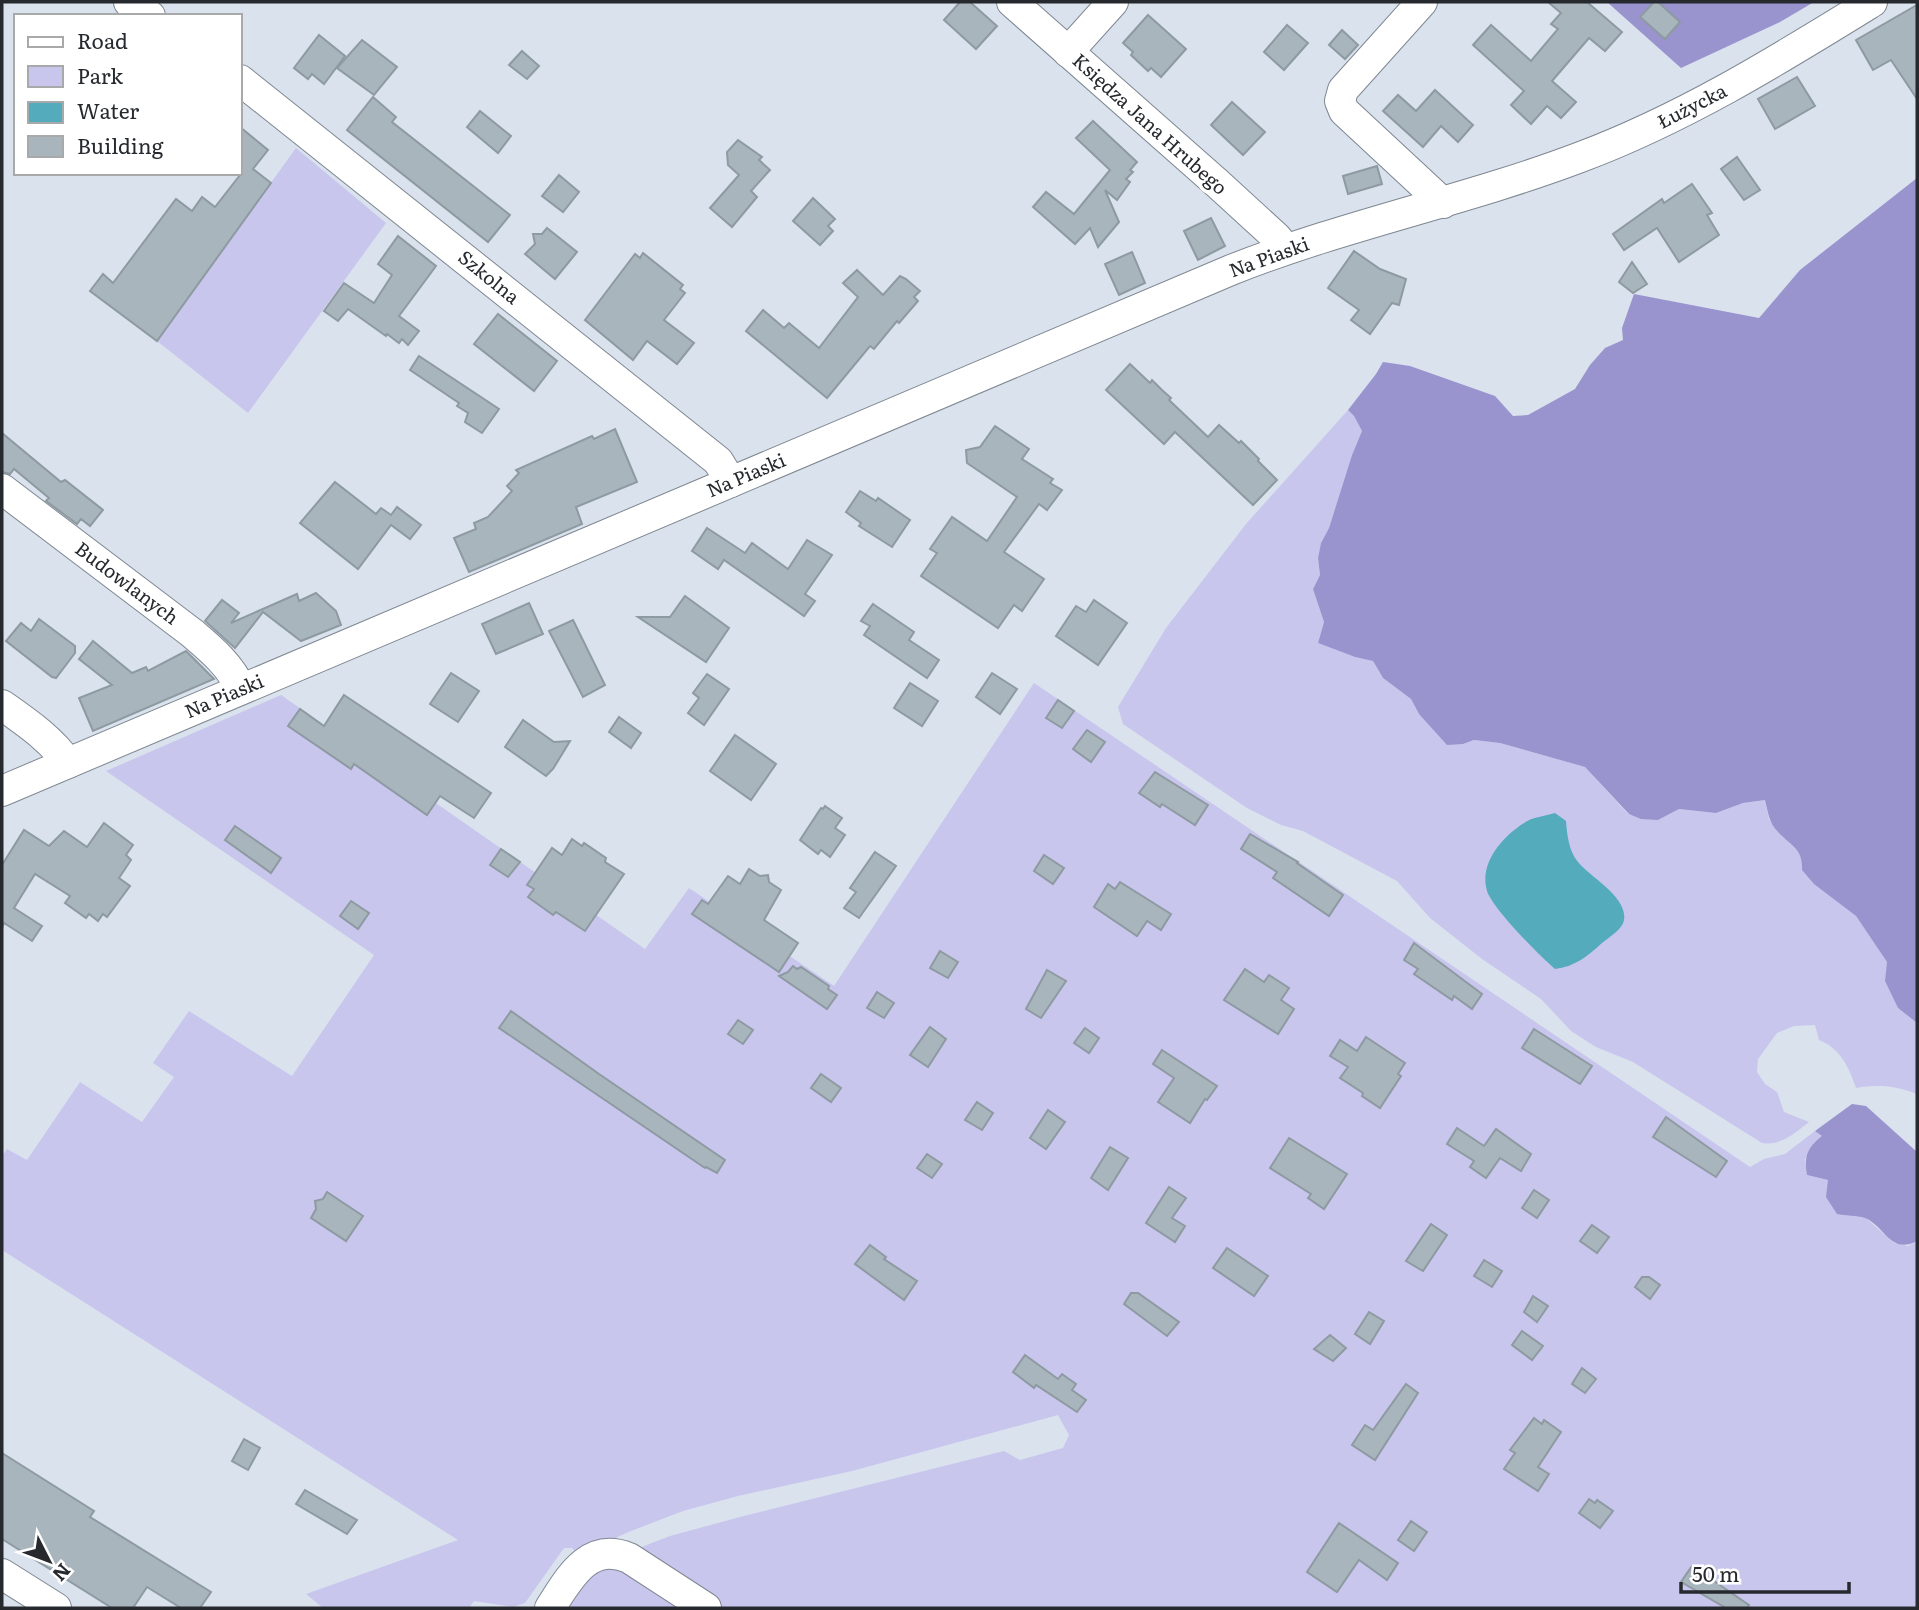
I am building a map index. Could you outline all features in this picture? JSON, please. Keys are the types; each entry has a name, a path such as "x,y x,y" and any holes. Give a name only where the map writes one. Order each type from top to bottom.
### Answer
{"street":[{"path":"129,2 147,14"},
{"name":"Księdza Jana Hrubego","path":"1012,2 1217,183 1285,248"},
{"path":"1068,52 1113,2"},
{"path":"1422,2 1343,90 1340,101 1345,111 1443,202"},
{"name":"Łużycka","path":"1500,186 1581,158 1712,98 1872,2"},
{"name":"Szkolna","path":"242,82 718,461 731,482"},
{"name":"Na Piaski","path":"2,791 1285,248 1500,186"},
{"name":"Budowlanych","path":"2,489 192,633 217,654 234,675 241,689"},
{"path":"2,705 40,733 68,763"},
{"path":"550,1608 580,1566 604,1553 617,1553 629,1558 706,1608"},
{"path":"2,1574 56,1608"}],"green space":[{"path":"296,148 386,223 248,413 157,341"},
{"path":"1348,410 1362,431 1329,528 1321,543 1318,558 1320,575 1313,589 1324,622 1318,643 1373,661 1383,678 1411,699 1419,714 1463,744 1474,740 1500,743 1585,767 1628,814 1658,820 1679,809 1716,813 1743,803 1765,800 1769,819 1777,831 1794,846 1836,900 1856,916 1887,962 1886,981 1898,1008 1917,1023 1917,1094 1887,1086 1856,1088 1843,1059 1833,1048 1819,1040 1815,1025 1794,1026 1777,1033 1758,1059 1757,1072 1765,1084 1777,1092 1784,1112 1809,1122 1782,1141 1762,1143 1633,1062 1596,1047 1571,1031 1541,999 1482,959 1430,918 1397,881 1303,831 1281,825 1247,808 1123,724 1118,707 1166,628 1246,524"},
{"path":"1034,683 1750,1167 1764,1159 1785,1154 1815,1131 1823,1136 1805,1159 1807,1175 1828,1180 1894,1243 1908,1246 1917,1241 1917,1608 722,1608 645,1559 639,1548 670,1536 740,1517 1004,1451 1020,1460 1063,1448 1069,1435 1058,1415 852,1471 683,1511 626,1533 580,1555 572,1548 564,1548 525,1603 513,1607 474,1601 469,1608 323,1608 306,1594 458,1540 2,1250 2,1156 7,1149 27,1160 80,1082 142,1122 174,1077 153,1063 189,1011 292,1076 374,955 106,771 281,695 645,949 689,888 834,986"},
{"path":"616,1567 695,1608 567,1608 586,1580 598,1572"}],"shaded area":[{"path":"1607,2 1814,2 1780,22 1681,68"},
{"path":"1917,178 1917,1023 1898,1008 1885,981 1887,962 1856,916 1814,884 1802,870 1798,852 1773,825 1765,800 1743,803 1716,813 1679,809 1658,820 1641,819 1629,814 1585,767 1500,743 1474,740 1447,745 1419,714 1411,699 1383,678 1373,661 1318,643 1324,622 1313,589 1320,575 1318,558 1321,543 1329,528 1362,431 1348,410 1383,362 1410,366 1495,396 1513,416 1528,415 1575,389 1605,348 1623,340 1622,328 1634,294 1759,318 1800,270"},
{"path":"1852,1104 1866,1106 1917,1152 1917,1241 1908,1244 1894,1242 1865,1218 1837,1214 1826,1197 1828,1180 1807,1175 1808,1153 1822,1136 1815,1131"}],"water":[{"path":"1555,813 1566,821 1569,843 1575,858 1614,895 1624,912 1624,920 1618,930 1586,956 1568,966 1555,969 1498,909 1487,891 1485,881 1489,861 1508,836 1527,821"}],"building":[{"path":"960,2 970,2 997,26 976,49 944,20"},
{"path":"1548,2 1587,2 1622,32 1605,51 1589,38 1552,81 1576,102 1561,118 1547,106 1531,124 1511,105 1524,91 1473,45 1491,25 1531,61 1558,29 1551,24 1561,13"},
{"path":"1654,2 1658,2 1680,22 1665,39 1640,17"},
{"path":"1917,5 1917,99 1891,60 1873,70 1856,40"},
{"path":"1148,15 1186,49 1161,77 1151,68 1148,71 1123,43"},
{"path":"1287,25 1308,43 1284,70 1264,52"},
{"path":"1342,30 1358,45 1345,59 1329,45"},
{"path":"319,35 345,56 324,84 312,74 308,79 294,68"},
{"path":"362,40 397,67 374,95 337,68"},
{"path":"522,51 539,66 527,79 509,65"},
{"path":"1797,77 1815,106 1775,129 1758,99"},
{"path":"1435,90 1473,125 1458,142 1441,126 1423,147 1383,111 1398,95 1416,111"},
{"path":"373,97 396,117 392,122 510,215 488,242 347,130"},
{"path":"1232,102 1265,132 1243,155 1211,125"},
{"path":"480,111 511,136 498,153 467,127"},
{"path":"1093,121 1137,162 1126,179 1130,182 1117,200 1105,190 1119,222 1098,247 1090,228 1075,244 1033,207 1046,192 1074,214 1110,170 1076,138"},
{"path":"242,129 268,150 253,169 271,183 157,341 90,291 103,274 113,283 176,199 192,211 202,197 215,207 242,175"},
{"path":"738,140 762,157 759,160 770,170 751,191 757,197 732,227 710,208 739,175 728,165 727,152"},
{"path":"1737,157 1760,190 1744,200 1721,169"},
{"path":"1377,166 1382,184 1348,194 1343,176"},
{"path":"559,175 579,192 563,212 542,196"},
{"path":"1692,184 1712,213 1707,215 1719,235 1679,262 1657,228 1624,250 1613,234 1662,199 1664,203"},
{"path":"813,198 835,219 828,226 833,231 820,245 793,221"},
{"path":"1211,218 1225,246 1198,260 1184,231"},
{"path":"547,228 577,252 555,279 525,254 535,244 533,234 542,234"},
{"path":"398,236 436,266 399,316 419,331 408,345 402,339 399,343 387,334 386,336 348,309 338,321 324,311 344,283 374,303 392,275 378,264"},
{"path":"1354,251 1380,269 1406,279 1399,305 1392,303 1370,334 1351,320 1359,310 1328,288"},
{"path":"1132,252 1145,283 1119,295 1105,264"},
{"path":"643,253 683,285 680,289 685,293 664,320 694,343 677,364 647,341 633,360 585,320 635,254 640,258"},
{"path":"1632,262 1647,284 1633,293 1619,282"},
{"path":"857,270 883,295 900,276 906,279 920,291 914,297 918,301 874,349 870,346 827,398 746,331 763,310 784,328 789,323 819,348 858,297 843,283"},
{"path":"498,314 557,361 534,391 474,344"},
{"path":"419,356 499,409 482,433 465,422 468,413 457,406 459,403 410,370"},
{"path":"1130,364 1150,383 1152,380 1208,437 1219,425 1239,443 1241,441 1277,480 1253,505 1175,432 1164,444 1106,390"},
{"path":"995,426 1029,449 1022,459 1053,479 1050,483 1062,490 1047,510 1039,504 1004,552 1044,579 1022,611 1014,605 998,628 921,576 937,553 930,549 952,517 987,541 1017,497 967,463 966,450 980,447"},
{"path":"615,429 637,482 576,507 582,524 469,572 454,538 476,529 474,523 488,517 512,491 507,486 519,473 516,470 592,436 594,439"},
{"path":"2,433 61,482 65,480 103,510 90,526 81,519 77,524 46,501 49,498 14,469 10,474 2,472"},
{"path":"335,482 376,514 381,508 391,515 397,507 421,525 410,539 391,525 358,569 300,523"},
{"path":"860,491 876,501 878,498 910,520 892,547 859,526 861,523 846,512"},
{"path":"707,528 745,553 752,543 788,569 807,540 832,555 805,594 815,601 804,616 724,560 718,569 692,551"},
{"path":"316,593 336,611 341,625 301,641 263,612 235,648 205,621 222,600 239,613 231,623 297,594 299,601"},
{"path":"685,596 729,628 706,662 638,617 670,617"},
{"path":"1094,600 1127,623 1098,665 1056,636 1076,606 1086,612"},
{"path":"529,603 543,634 496,654 482,624"},
{"path":"873,604 914,632 909,640 939,660 927,678 864,635 870,626 861,621"},
{"path":"39,619 75,646 75,653 56,678 6,641 21,623 31,631"},
{"path":"573,620 605,685 583,697 549,631"},
{"path":"93,641 132,673 146,667 148,671 186,651 214,679 93,731 79,698 112,685 79,659"},
{"path":"451,673 479,691 458,722 430,704"},
{"path":"992,673 1017,689 1000,714 976,697"},
{"path":"707,674 729,689 704,725 688,713 699,698 693,693"},
{"path":"910,683 938,701 922,726 894,708"},
{"path":"344,695 491,793 474,818 440,796 427,815 354,764 351,769 288,726 300,709 324,726"},
{"path":"1058,700 1074,711 1062,728 1046,718"},
{"path":"619,717 641,733 631,748 609,732"},
{"path":"523,720 554,742 570,741 546,776 505,747"},
{"path":"1087,730 1105,742 1091,762 1073,749"},
{"path":"735,735 776,764 751,800 710,771"},
{"path":"1155,772 1208,805 1195,825 1139,793"},
{"path":"825,806 842,818 835,828 845,835 830,857 821,850 818,854 800,840"},
{"path":"104,823 133,845 126,855 131,860 119,878 130,886 107,917 103,914 98,921 89,914 86,918 65,903 70,896 35,874 14,908 42,926 32,941 4,923 2,928 2,865 24,830 49,846 64,831 87,847"},
{"path":"235,826 281,858 271,873 225,840"},
{"path":"1250,834 1298,862 1343,895 1329,916 1273,878 1277,872 1241,849"},
{"path":"572,839 582,846 584,843 606,858 605,862 624,874 585,931 556,912 553,915 528,897 534,889 527,885 552,848 562,855"},
{"path":"501,849 520,862 508,877 490,865"},
{"path":"875,852 896,866 859,918 844,908 856,892 850,888"},
{"path":"1044,855 1064,868 1053,884 1034,871"},
{"path":"749,869 760,876 768,875 769,882 781,890 764,920 798,943 779,972 692,914 702,900 708,904 728,876 740,884"},
{"path":"1120,882 1171,914 1161,930 1147,921 1137,936 1094,907 1108,884 1115,889"},
{"path":"351,901 369,913 358,929 340,916"},
{"path":"1414,943 1482,994 1472,1009 1454,996 1452,1000 1414,974 1418,969 1404,960"},
{"path":"940,951 958,962 948,978 930,968"},
{"path":"793,966 797,969 801,967 829,986 828,989 837,995 827,1009 779,976"},
{"path":"1245,969 1264,982 1269,975 1289,988 1281,1000 1294,1009 1278,1034 1224,1000"},
{"path":"1047,970 1066,981 1041,1018 1026,1009"},
{"path":"877,992 894,1003 884,1018 867,1008"},
{"path":"511,1011 725,1160 717,1173 705,1168 499,1028"},
{"path":"738,1020 753,1030 743,1044 728,1034"},
{"path":"930,1027 946,1039 928,1067 910,1055"},
{"path":"1085,1028 1099,1038 1089,1053 1074,1043"},
{"path":"1534,1029 1592,1066 1580,1084 1522,1048"},
{"path":"1366,1037 1405,1063 1398,1074 1401,1076 1380,1108 1340,1078 1348,1067 1330,1056 1340,1040 1357,1051"},
{"path":"1162,1050 1217,1086 1190,1123 1158,1102 1174,1078 1153,1064"},
{"path":"821,1074 841,1088 831,1102 811,1088"},
{"path":"977,1102 993,1113 982,1130 965,1120"},
{"path":"1048,1110 1065,1122 1046,1149 1030,1138"},
{"path":"1666,1117 1727,1161 1716,1177 1653,1137"},
{"path":"1457,1128 1484,1146 1496,1129 1531,1154 1521,1171 1500,1158 1486,1178 1470,1167 1474,1161 1447,1144"},
{"path":"1289,1138 1347,1174 1324,1209 1308,1198 1311,1194 1270,1168"},
{"path":"1110,1147 1128,1158 1108,1190 1091,1178"},
{"path":"927,1154 942,1164 932,1178 917,1168"},
{"path":"1169,1187 1186,1198 1172,1218 1185,1226 1175,1242 1146,1223"},
{"path":"1534,1190 1549,1200 1537,1218 1522,1208"},
{"path":"327,1192 363,1216 346,1241 311,1218 316,1209 315,1201 323,1199"},
{"path":"1431,1224 1447,1235 1423,1271 1406,1261"},
{"path":"1592,1225 1609,1237 1597,1253 1580,1241"},
{"path":"870,1245 886,1257 884,1259 917,1281 904,1300 855,1264"},
{"path":"1227,1248 1268,1276 1254,1296 1213,1268"},
{"path":"1484,1260 1502,1271 1492,1287 1474,1276"},
{"path":"1642,1277 1649,1277 1660,1285 1650,1299 1635,1287"},
{"path":"1131,1293 1138,1293 1179,1322 1167,1336 1124,1304"},
{"path":"1533,1296 1548,1306 1537,1322 1524,1312"},
{"path":"1369,1312 1384,1321 1370,1344 1355,1334"},
{"path":"1522,1331 1543,1346 1532,1360 1512,1345"},
{"path":"1330,1335 1346,1348 1333,1361 1314,1349"},
{"path":"1025,1355 1058,1379 1062,1374 1076,1384 1072,1390 1086,1400 1077,1412 1036,1385 1034,1388 1013,1372"},
{"path":"1582,1368 1596,1379 1585,1393 1572,1384"},
{"path":"1406,1384 1418,1393 1375,1460 1352,1445 1365,1425 1373,1430"},
{"path":"1534,1418 1542,1424 1544,1420 1561,1432 1538,1467 1549,1474 1538,1491 1504,1469 1515,1453 1510,1450"},
{"path":"244,1439 260,1448 248,1470 232,1461"},
{"path":"2,1453 94,1511 90,1517 211,1592 200,1608 181,1608 147,1587 133,1608 112,1608 2,1539"},
{"path":"305,1490 357,1520 347,1534 296,1504"},
{"path":"1589,1499 1595,1503 1597,1500 1613,1511 1600,1528 1579,1513"},
{"path":"1411,1521 1427,1532 1414,1551 1398,1540"},
{"path":"1339,1523 1398,1563 1387,1580 1359,1560 1337,1592 1307,1572"},
{"path":"1692,1566 1749,1605 1747,1608 1726,1608 1681,1582"}]}
